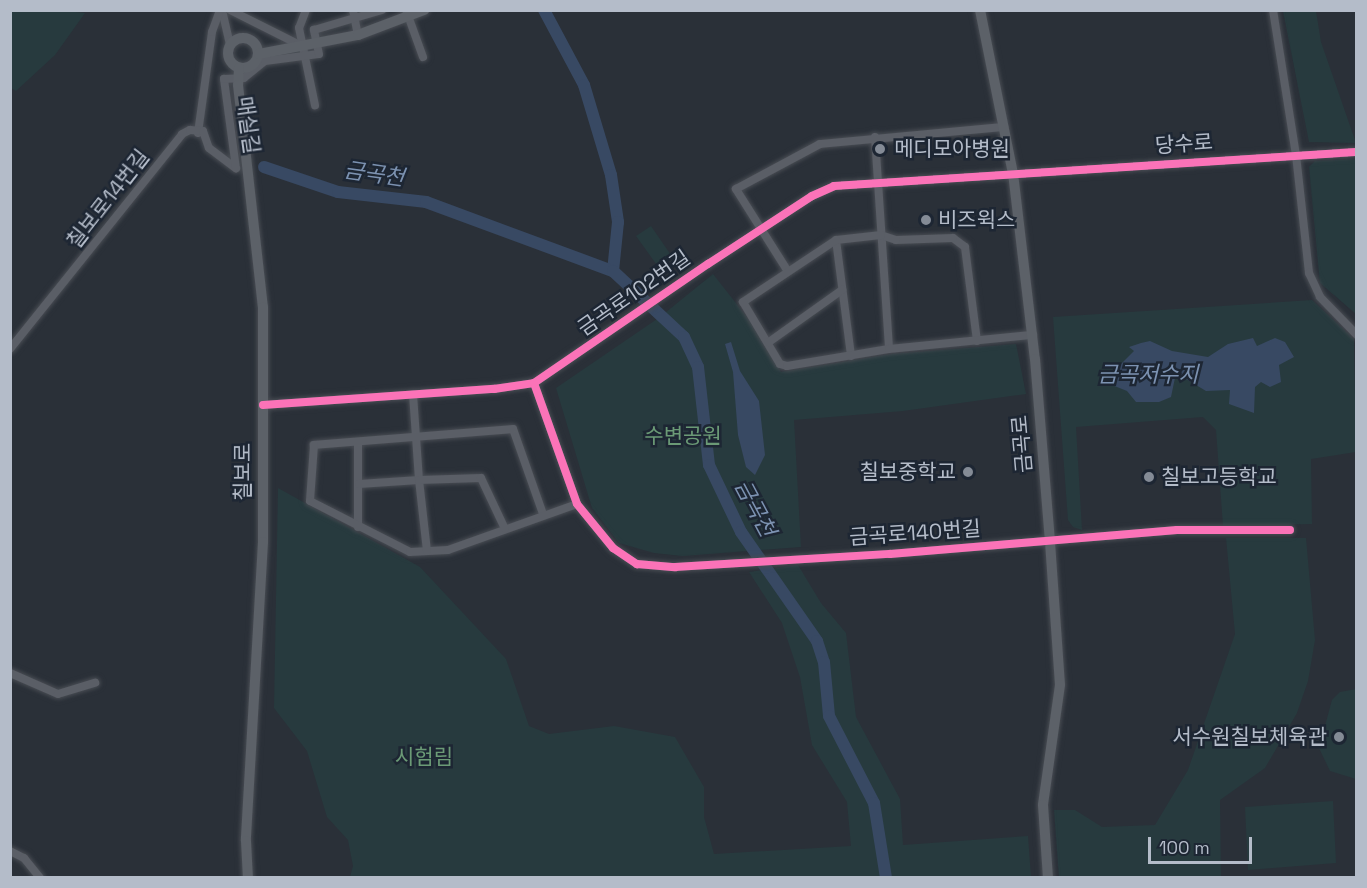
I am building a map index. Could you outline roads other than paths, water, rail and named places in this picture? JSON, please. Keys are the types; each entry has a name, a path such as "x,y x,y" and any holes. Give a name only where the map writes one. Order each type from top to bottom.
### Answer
{"main road":[{"path":"259,54 305,52 317,45 358,35 407,14 424,10"},
{"name":"금곡로","path":"980,10 1013,173 1033,335 1050,542 1060,685 1043,805 1048,878"},
{"path":"248,38 255,43 259,54 254,64 239,73 230,60 230,45 236,39 248,38"},
{"name":"칠보로","path":"239,73 263,307 263,542 246,841 248,878"}],"street":[{"path":"221,10 230,45"},
{"path":"221,10 212,32 199,132 201,144 230,171 249,173"},
{"path":"230,10 305,52"},
{"path":"306,10 299,28 315,105"},
{"path":"353,10 358,35"},
{"path":"317,45 314,30 355,20 382,10"},
{"path":"1273,10 1296,155 1309,273 1320,297 1356,334"},
{"path":"407,14 423,57"},
{"name":"매실길","path":"199,132 203,131 210,148 236,168 224,79 239,73 244,78 266,61 305,52"},
{"path":"787,270 736,189 820,144 874,137 1004,127"},
{"path":"10,349 175,140 190,130 199,132"},
{"name":"칠보로14번길","path":"10,354 150,172 179,140 199,132"},
{"path":"874,137 889,350"},
{"name":"당수로","path":"1013,173 1356,152"},
{"name":"금곡로102번길","path":"263,405 534,383 812,196 834,186 877,181 1013,173"},
{"path":"976,341 965,247 953,238 896,240 882,236 836,240 787,270 743,302 769,342 780,364 787,366 889,350 976,341 1033,335"},
{"path":"836,240 851,356"},
{"path":"769,342 842,290"},
{"path":"534,383 577,504 543,514 448,550 410,552 310,501 314,445 358,444 513,429 543,514"},
{"path":"413,394 427,551"},
{"path":"358,444 358,527"},
{"path":"359,484 481,478 505,529"},
{"name":"금곡로140번길","path":"577,504 613,548 637,564 675,567 1050,542 1081,536 1177,530 1290,530"},
{"path":"10,673 58,694 95,683"},
{"path":"10,851 24,858 40,878"}],"water":[{"name":"금곡저수지","path":"1253,338 1257,346 1275,338 1285,342 1294,357 1279,365 1281,382 1270,387 1261,382 1255,387 1254,413 1229,404 1230,390 1206,391 1176,373 1171,397 1159,402 1136,402 1127,391 1112,385 1118,367 1134,351 1129,347 1141,343 1150,341 1172,351 1208,357 1228,344"},
{"path":"731,342 740,371 759,401 765,455 755,475 746,467 738,435 733,372 725,344"}],"waterway":[{"name":"금곡천","path":"544,10 584,85 611,175 618,222 613,271"},
{"name":"금곡천","path":"264,167 338,192 426,202 613,271 684,337 698,367 709,465 741,532 817,641 824,662 829,716 874,803 886,878"}],"place":[{"name":"메디모아병원","path":"880,149"},
{"name":"비즈윅스","path":"926,220"},
{"name":"칠보중학교","path":"968,472"},
{"name":"칠보고등학교","path":"1149,477"},
{"name":"서수원칠보체육관","path":"1339,737"}],"park label":[{"name":"수변공원","path":"683,436"},
{"name":"시험림","path":"424,757"}]}
